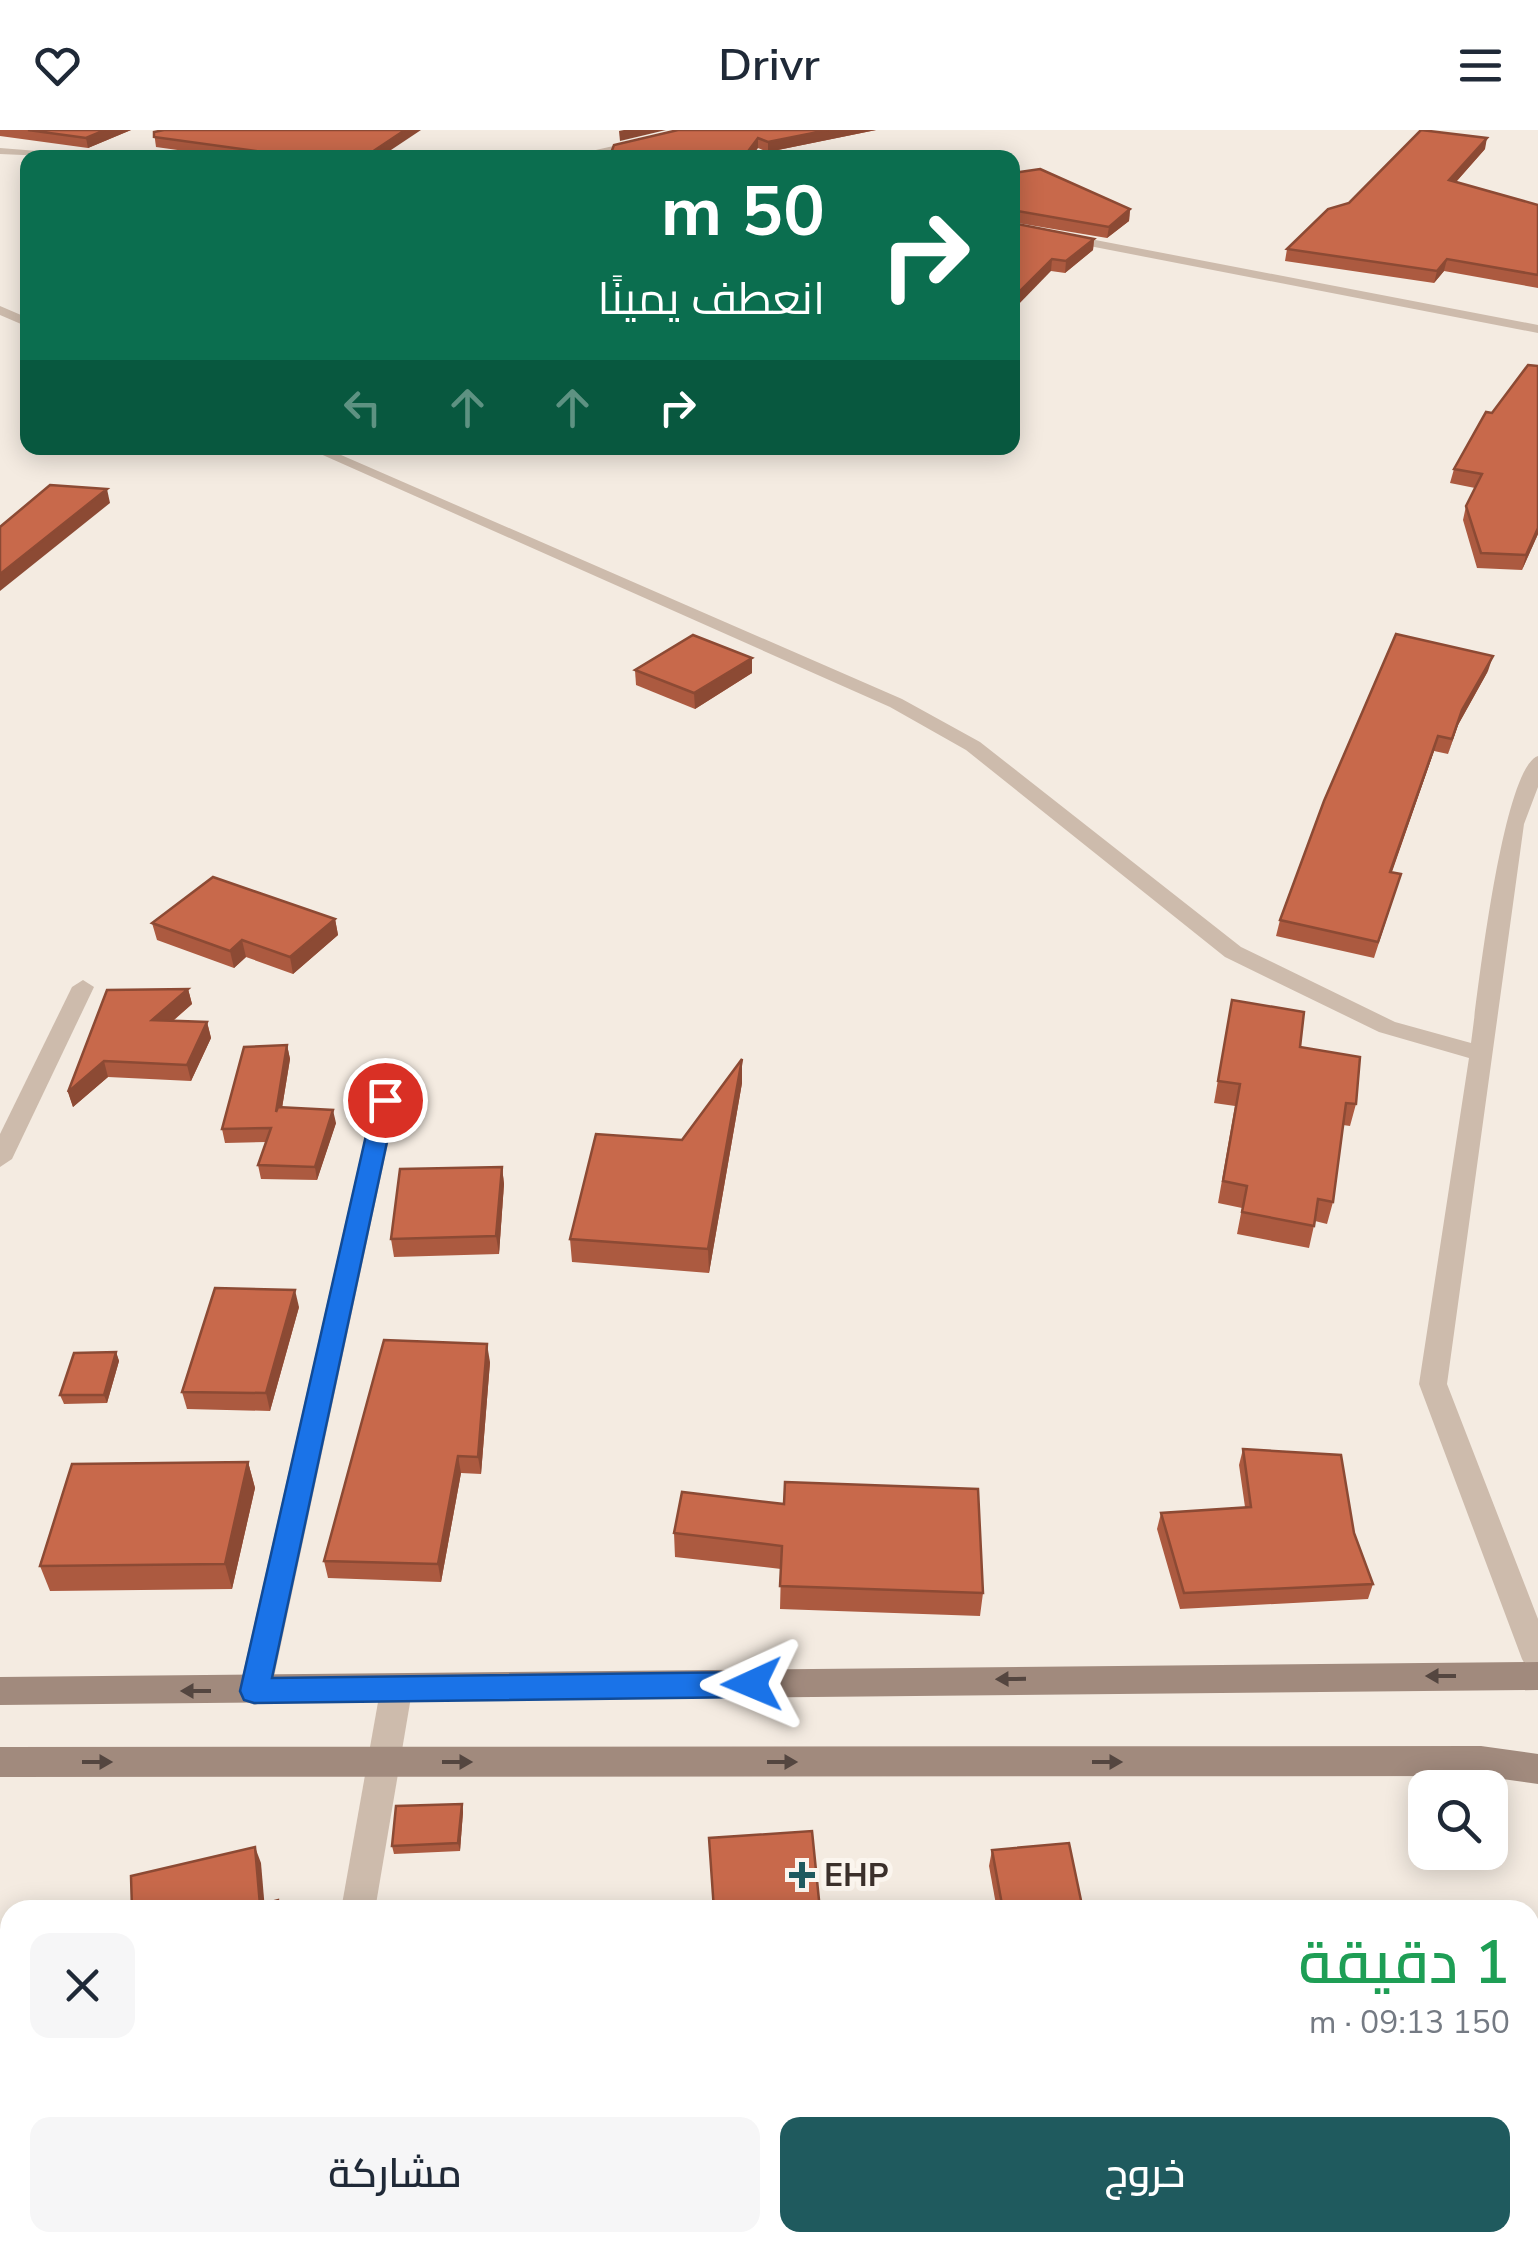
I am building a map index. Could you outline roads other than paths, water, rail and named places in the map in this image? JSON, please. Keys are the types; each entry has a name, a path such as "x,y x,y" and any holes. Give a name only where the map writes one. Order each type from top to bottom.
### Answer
{"main road":[{"path":"0,1691 1538,1676"},
{"path":"0,1762 1481,1761 1538,1768"}],"street":[{"path":"604,150 698,130"},
{"path":"1020,229 1538,330"},
{"path":"330,455 896,703 974,746 1233,952 1387,1028 1478,1053"},
{"path":"1538,762 1514,824 1433,1384 1538,1659"},
{"path":"0,1160 83,986"},
{"path":"254,1691 385,1100"},
{"path":"360,1900 396,1690"}],"place":[{"name":"EHP","path":"802,1875"}]}
